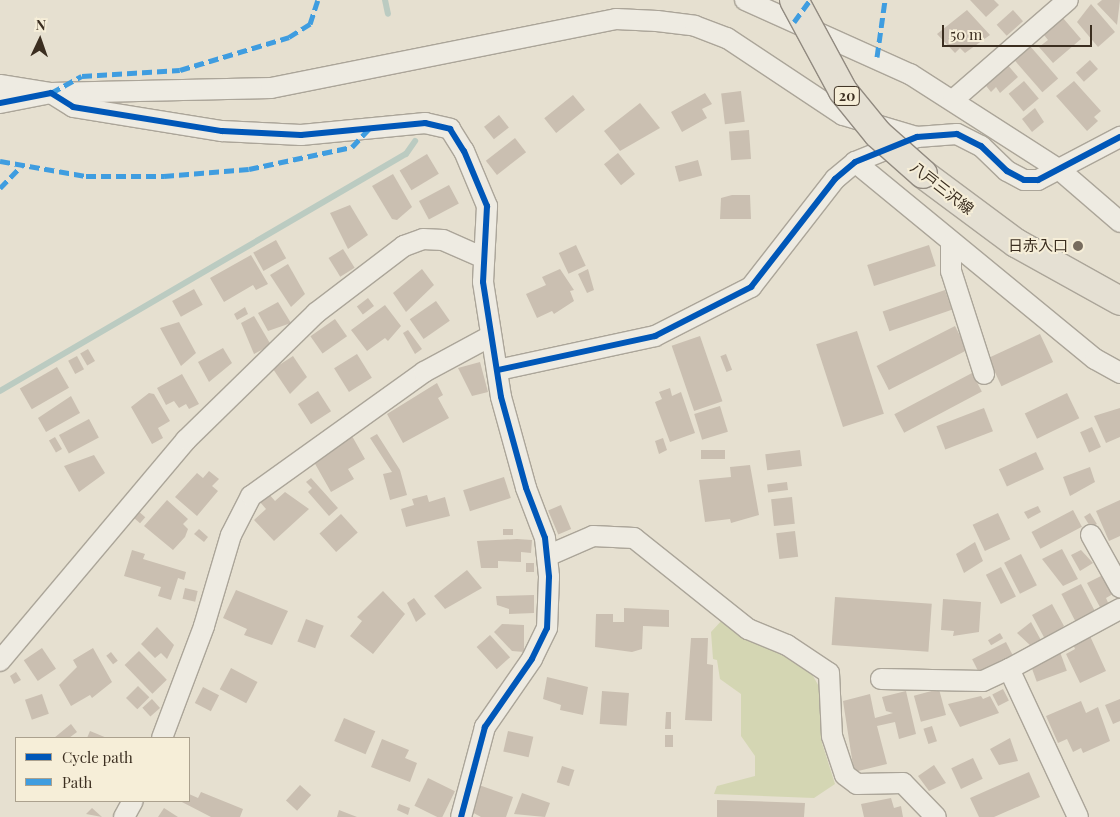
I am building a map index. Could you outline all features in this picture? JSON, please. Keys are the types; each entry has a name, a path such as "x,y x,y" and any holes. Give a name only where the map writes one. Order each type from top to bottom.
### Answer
{"main road":[{"name":"八戸三沢線","path":"794,0 843,91 878,134 923,174 1016,243 1120,301"}],"street":[{"path":"745,0 839,46 877,57 953,100 1061,171 1120,222"},
{"path":"953,100 1068,0"},
{"path":"0,103 51,93 270,88 616,19 657,21 695,26 727,38 843,115 917,137"},
{"path":"0,85 51,93 73,108 222,131 334,135 438,124 450,129 484,190 484,258 489,337 498,370 501,397 547,556 547,628 532,660 485,728 461,817"},
{"path":"498,370 655,336 751,287 835,180 855,162 917,137 957,134 982,146 1007,171 1024,180 1061,171 1120,138"},
{"path":"855,162 951,243 1095,359 1120,373"},
{"path":"0,661 186,440 316,313 404,246 424,239 443,240 484,258"},
{"path":"951,243 951,271 984,374"},
{"path":"162,737 204,626 230,535 251,496 424,372 489,337"},
{"path":"1091,535 1120,587"},
{"path":"547,556 593,536 634,538 748,629 787,645 829,673 832,736 846,775 857,784 903,783 936,817"},
{"path":"881,679 983,681 1120,610"},
{"path":"1009,669 1078,817"},
{"path":"124,817 132,802"}],"green space":[{"path":"724,618 808,667 822,692 822,743 835,784 814,798 714,794 717,786 755,776 755,756 741,736 741,694 720,679 717,660 713,659 711,632"}],"building":[{"path":"970,0 994,0 999,5 986,17"},
{"path":"1102,0 1120,0 1117,25 1097,4"},
{"path":"1091,4 1115,32 1098,47 1077,22"},
{"path":"967,10 990,35 965,53 960,48 955,53 937,34"},
{"path":"1013,10 1023,21 1007,36 997,25"},
{"path":"1063,18 1081,39 1053,63 1039,47 1048,40 1044,35"},
{"path":"1030,46 1058,78 1042,92 1014,60"},
{"path":"1090,60 1098,69 1084,82 1076,73"},
{"path":"1006,63 1018,77 1000,93 996,87 991,92 983,82"},
{"path":"1024,81 1039,99 1023,111 1009,94"},
{"path":"1074,81 1101,111 1094,117 1098,121 1087,131 1056,96"},
{"path":"741,91 745,122 725,124 721,93"},
{"path":"705,93 712,104 702,109 707,118 682,132 671,112"},
{"path":"573,95 585,110 556,133 544,118"},
{"path":"640,103 660,128 620,151 604,131"},
{"path":"1035,108 1044,122 1032,132 1022,119"},
{"path":"499,115 509,128 494,139 484,127"},
{"path":"749,130 751,159 731,160 729,131"},
{"path":"515,138 526,152 497,175 486,161"},
{"path":"618,153 635,174 621,185 604,164"},
{"path":"427,154 439,174 411,190 400,170"},
{"path":"698,160 702,175 679,182 675,166"},
{"path":"393,174 412,207 397,220 392,219 372,186"},
{"path":"449,185 459,204 429,220 419,201"},
{"path":"732,195 750,195 751,219 720,219 721,198"},
{"path":"350,205 368,235 348,249 330,213"},
{"path":"276,240 286,258 263,271 253,253"},
{"path":"576,245 586,266 569,274 559,253"},
{"path":"929,245 936,266 874,286 867,265"},
{"path":"343,249 355,268 340,277 329,258"},
{"path":"251,255 268,284 256,290 253,285 224,302 210,278"},
{"path":"288,264 305,294 291,307 270,275"},
{"path":"422,269 434,285 406,312 393,293"},
{"path":"560,269 574,290 570,291 574,301 554,314 552,311 537,318 526,294 546,285 542,277"},
{"path":"588,269 594,290 587,293 578,274"},
{"path":"194,289 203,305 181,317 172,301"},
{"path":"945,290 952,310 889,331 883,311"},
{"path":"368,298 374,306 363,314 357,306"},
{"path":"436,301 450,321 424,339 410,319"},
{"path":"278,302 291,323 268,331 258,313"},
{"path":"385,305 401,326 388,341 385,338 367,351 351,330"},
{"path":"245,307 248,314 237,320 234,314"},
{"path":"254,316 271,345 254,354 241,323"},
{"path":"335,319 347,336 322,353 310,336"},
{"path":"179,322 196,353 181,366 160,328"},
{"path":"955,326 967,350 889,390 877,366"},
{"path":"408,330 422,349 415,354 403,333"},
{"path":"857,331 884,414 843,427 816,344"},
{"path":"1040,334 1053,362 1001,386 988,358"},
{"path":"700,336 722,401 694,411 672,346"},
{"path":"223,348 232,363 209,382 198,362"},
{"path":"88,349 95,361 87,366 80,354"},
{"path":"357,354 372,378 349,392 334,368"},
{"path":"726,354 732,370 726,372 720,356"},
{"path":"77,356 84,369 75,374 68,361"},
{"path":"293,356 307,377 290,394 273,369"},
{"path":"480,362 488,392 472,396 458,368"},
{"path":"57,367 69,388 32,409 20,388"},
{"path":"972,373 982,392 904,433 894,414"},
{"path":"182,374 199,404 189,409 186,404 179,408 174,401 166,405 157,388"},
{"path":"437,383 443,395 438,398 449,418 403,443 387,414"},
{"path":"670,388 672,396 681,392 695,433 670,442 655,402 662,399 659,392"},
{"path":"318,391 331,411 311,424 298,404"},
{"path":"149,393 154,394 170,421 158,428 163,438 152,444 131,407"},
{"path":"1067,393 1079,418 1037,439 1025,414"},
{"path":"71,396 80,413 46,432 38,418"},
{"path":"720,406 728,432 702,440 694,414"},
{"path":"984,408 993,431 945,450 936,426"},
{"path":"1120,408 1120,437 1106,443 1094,416"},
{"path":"89,419 99,438 69,454 59,435"},
{"path":"1092,427 1101,447 1089,452 1080,432"},
{"path":"377,434 400,470 407,495 390,500 383,474 392,472 370,438"},
{"path":"352,436 365,459 348,469 354,479 331,492 314,462"},
{"path":"55,437 62,449 56,453 49,440"},
{"path":"663,438 667,450 659,454 655,441"},
{"path":"701,450 725,450 725,459 701,459"},
{"path":"800,450 802,466 767,470 765,454"},
{"path":"1036,452 1044,469 1007,487 999,469"},
{"path":"94,455 105,473 79,492 64,466"},
{"path":"750,465 759,515 731,523 730,519 705,522 699,480 731,477 730,467"},
{"path":"1090,467 1095,482 1070,496 1063,477"},
{"path":"209,471 219,479 212,486 218,491 197,516 175,497 197,473 203,478"},
{"path":"504,477 511,498 470,511 463,490"},
{"path":"311,478 338,508 329,516 308,492 312,488 306,482"},
{"path":"787,482 788,490 768,492 767,484"},
{"path":"285,492 309,509 274,541 254,520 266,509 260,502 269,494 275,501"},
{"path":"427,495 429,502 445,497 450,516 406,527 401,509 414,505 412,499"},
{"path":"792,497 795,524 774,526 771,499"},
{"path":"167,500 188,519 183,524 188,529 185,537 173,550 144,526"},
{"path":"1120,500 1120,536 1109,541 1096,511"},
{"path":"561,505 571,529 558,534 548,510"},
{"path":"1038,506 1041,512 1028,519 1024,512"},
{"path":"137,510 145,517 140,523 132,516"},
{"path":"1073,510 1082,527 1040,549 1032,532"},
{"path":"998,513 1010,539 985,551 973,525"},
{"path":"1090,513 1097,524 1091,528 1084,517"},
{"path":"341,514 358,533 336,552 319,533"},
{"path":"199,529 208,537 204,542 194,534"},
{"path":"503,529 513,529 513,535 503,535"},
{"path":"795,531 798,557 779,559 776,533"},
{"path":"532,540 531,553 521,552 521,562 498,561 498,568 481,568 477,541"},
{"path":"975,542 983,561 964,573 956,554"},
{"path":"1062,549 1078,579 1063,586 1042,559"},
{"path":"132,550 145,554 143,559 186,572 184,580 178,578 171,600 158,596 161,587 124,576"},
{"path":"1081,550 1093,563 1080,571 1071,555"},
{"path":"1021,554 1037,585 1020,594 1004,563"},
{"path":"526,563 534,563 534,572 526,572"},
{"path":"1001,567 1016,596 1001,604 986,575"},
{"path":"467,570 482,588 445,609 434,596"},
{"path":"1103,575 1113,594 1106,598 1109,605 1101,609 1087,583"},
{"path":"1081,584 1095,612 1075,622 1061,594"},
{"path":"185,588 198,591 195,602 183,599"},
{"path":"236,590 288,611 272,645 244,635 247,629 223,618"},
{"path":"383,591 405,614 373,654 350,636 362,621 357,617"},
{"path":"534,595 534,613 509,614 509,609 497,605 496,596"},
{"path":"835,597 932,604 928,652 832,645"},
{"path":"414,598 426,614 416,622 407,603"},
{"path":"943,599 981,602 979,632 953,636 954,631 941,630"},
{"path":"1052,604 1064,626 1046,641 1032,615"},
{"path":"624,608 669,610 669,627 643,626 642,649 632,652 595,647 596,614 613,614 613,622 624,622"},
{"path":"306,619 324,626 315,648 297,641"},
{"path":"1031,622 1042,642 1032,647 1017,633"},
{"path":"502,624 524,625 524,652 512,651 494,632"},
{"path":"157,627 174,645 167,659 161,653 155,658 141,644"},
{"path":"1000,633 1003,638 991,645 988,640"},
{"path":"490,635 510,657 497,669 477,647"},
{"path":"1090,636 1106,671 1080,683 1066,654 1075,649 1073,644"},
{"path":"691,638 708,638 707,664 713,665 712,721 685,720"},
{"path":"1006,642 1013,656 979,674 972,659"},
{"path":"42,648 56,669 38,681 24,660"},
{"path":"93,648 112,682 92,698 90,695 71,706 59,685 77,667 73,660"},
{"path":"139,651 167,680 152,694 125,665"},
{"path":"111,652 118,661 113,664 106,656"},
{"path":"1060,652 1067,671 1037,682 1030,663"},
{"path":"231,668 257,682 246,703 220,689"},
{"path":"16,672 21,680 14,684 10,676"},
{"path":"547,677 588,687 583,715 560,710 561,705 543,699"},
{"path":"138,686 149,697 137,709 126,698"},
{"path":"203,687 219,695 211,711 195,703"},
{"path":"939,689 946,715 921,722 914,696"},
{"path":"1003,689 1009,701 998,706 992,694"},
{"path":"602,691 629,693 627,726 600,724"},
{"path":"906,691 916,734 899,739 895,722 877,726 887,764 854,772 843,701 870,694 875,718 893,713 886,711 882,697"},
{"path":"42,694 49,714 32,720 25,700"},
{"path":"981,696 983,699 990,696 999,713 960,727 948,704"},
{"path":"152,699 160,708 150,717 142,708"},
{"path":"1120,699 1120,721 1113,724 1105,705"},
{"path":"1081,701 1086,713 1098,707 1110,741 1083,753 1081,748 1073,752 1067,739 1058,743 1046,716"},
{"path":"666,712 671,712 671,729 665,729"},
{"path":"344,718 375,731 366,754 334,741"},
{"path":"71,724 77,732 70,737 55,737"},
{"path":"932,726 937,741 928,744 923,729"},
{"path":"90,731 105,737 87,737"},
{"path":"508,731 533,737 529,757 503,751"},
{"path":"665,735 673,735 673,747 665,747"},
{"path":"1010,738 1018,761 999,765 990,749"},
{"path":"382,739 409,750 405,758 417,763 410,782 371,767"},
{"path":"973,758 983,779 961,789 951,768"},
{"path":"934,765 946,783 929,791 918,776"},
{"path":"562,766 574,770 569,786 557,782"},
{"path":"1029,772 1040,797 994,817 979,817 970,798"},
{"path":"428,778 455,791 442,817 437,817 414,806"},
{"path":"300,785 311,795 297,811 286,801"},
{"path":"479,785 513,797 506,817 481,817 470,811"},
{"path":"201,792 243,809 240,817 211,817 182,802 190,802 190,794 198,798"},
{"path":"522,793 550,803 545,817 514,814"},
{"path":"891,798 894,808 901,806 903,817 864,817 861,804"},
{"path":"717,800 805,803 804,817 717,817"},
{"path":"399,804 410,808 408,815 397,810"},
{"path":"92,808 102,817 86,814"},
{"path":"164,808 178,817 158,817"},
{"path":"339,810 357,817 337,817"}],"waterway":[{"path":"385,0 388,14"},
{"path":"0,391 406,154 415,141"}],"marked path":[{"path":"51,93 82,76 180,70 289,37 310,24 318,0"},
{"path":"794,22 810,0"},
{"path":"877,57 885,0"},
{"path":"0,161 86,176 164,176 249,169 352,147 369,129"},
{"path":"0,188 21,166"}],"cycle path":[{"path":"0,103 51,93 73,107 222,131 301,135 425,123 450,129 464,151 487,206 483,282 501,397 526,488 545,538 549,577 547,628 532,659 485,727 461,817"},
{"path":"498,370 655,336 751,287 835,179 855,162 917,137 957,134 981,146 1007,171 1024,180 1038,180 1120,137"}],"place":[{"name":"日赤入口","path":"1078,246"}]}
